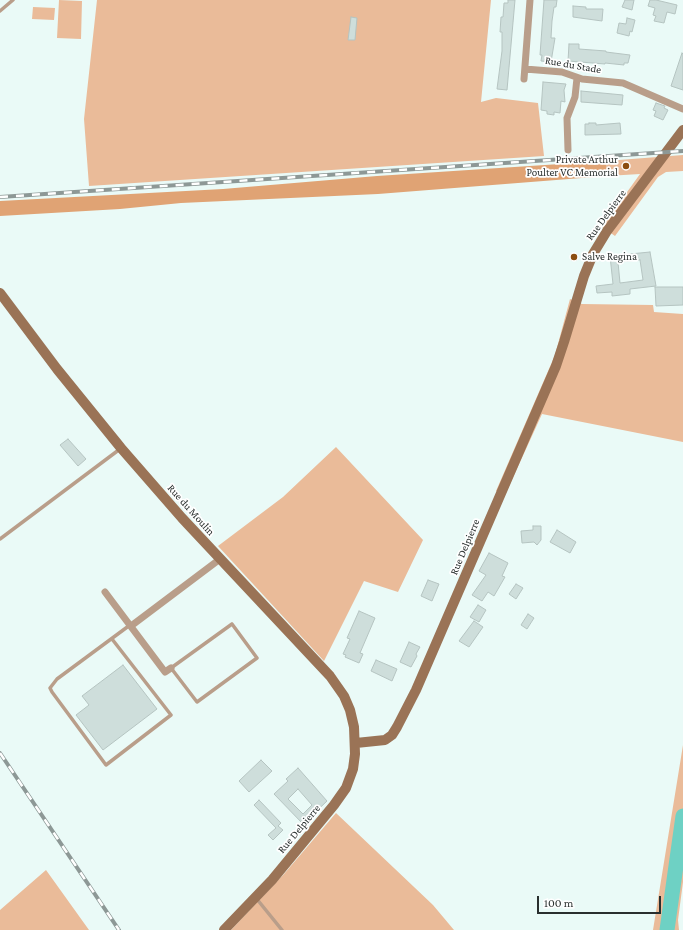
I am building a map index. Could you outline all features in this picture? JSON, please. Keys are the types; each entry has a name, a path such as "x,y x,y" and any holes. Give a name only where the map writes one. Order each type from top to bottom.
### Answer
{"street":[{"path":"524,78 530,0"},
{"name":"Rue du Stade","path":"525,69 562,72 576,78 623,83 683,109"},
{"path":"568,150 567,118 575,97 576,78"},
{"name":"Rue Delpierre","path":"224,930 279,871 343,793 349,782 353,769 356,743 385,740 394,732 401,720 416,690 559,358 584,276 593,254 607,231 683,130"},
{"name":"Rue du Moulin","path":"0,293 57,369 165,500 336,684 346,700 353,719 356,743"},
{"path":"130,625 220,559"},
{"path":"105,592 165,672 171,668"}],"lane":[{"path":"0,11 13,0"},
{"path":"0,539 121,448"},
{"path":"232,624 257,658 197,702 171,668 232,624"},
{"path":"112,639 171,715 106,765 50,688 57,679 130,625"},
{"path":"256,897 282,930"}],"shaded area":[{"path":"59,0 82,1 81,39 57,38"},
{"path":"97,0 491,0 481,102 496,98 538,103 544,156 89,186 84,119"},
{"path":"33,7 55,8 54,20 32,19"},
{"path":"683,155 683,171 666,172 658,177 615,236 602,227 640,174 607,176 606,161"},
{"path":"606,161 607,176 378,194 181,203 120,209 0,216 0,201 223,189 377,176"},
{"path":"570,299 582,304 653,305 654,312 683,314 683,442 542,414 505,495 496,491 555,355"},
{"path":"336,447 423,540 398,592 364,581 324,661 218,546 283,497"},
{"path":"683,745 683,882 678,920 679,930 653,930"},
{"path":"336,813 433,905 454,930 231,930 284,874"},
{"path":"46,870 89,930 0,930 0,910"}],"building":[{"path":"508,0 515,0 507,90 497,89 502,51 502,32 500,32 501,17 503,17 504,3 508,3"},
{"path":"544,0 557,0 556,7 554,7 552,21 551,38 555,38 551,62 541,61 542,55 540,55"},
{"path":"625,0 634,0 632,10 622,7"},
{"path":"650,0 677,5 675,14 667,12 664,23 654,21 656,16 653,15 655,8 648,6"},
{"path":"573,6 586,7 586,9 603,9 602,21 573,17"},
{"path":"351,17 357,18 355,40 348,40"},
{"path":"627,18 635,20 632,32 630,31 629,36 617,33 619,23 626,24"},
{"path":"569,44 579,44 579,49 630,55 628,63 624,63 624,65 568,61"},
{"path":"682,53 683,54 683,90 671,86"},
{"path":"543,82 566,84 564,90 565,102 561,101 560,113 554,112 554,115 547,114 547,111 541,110"},
{"path":"581,91 623,95 622,105 581,102"},
{"path":"656,103 665,106 664,108 668,110 663,120 654,116 656,111 653,110"},
{"path":"596,123 596,125 620,123 621,134 585,135 585,124"},
{"path":"650,252 656,286 630,289 630,294 612,296 612,292 597,293 596,286 613,284 610,256","holes":["640,260 643,280 620,283 618,262"]},
{"path":"655,287 683,287 683,305 656,306"},
{"path":"68,439 86,459 78,466 60,445"},
{"path":"533,526 541,526 541,540 537,545 534,542 522,543 521,531 533,530"},
{"path":"557,530 576,542 570,553 550,542"},
{"path":"489,553 508,563 502,576 505,577 494,596 488,592 482,601 472,595 486,575 479,571"},
{"path":"428,580 439,584 432,601 421,596"},
{"path":"516,584 523,588 516,599 509,594"},
{"path":"478,605 486,610 479,622 470,617"},
{"path":"359,611 375,618 360,653 363,654 359,663 345,657 346,655 343,654 350,639 347,638"},
{"path":"528,614 534,618 527,629 521,625"},
{"path":"474,621 483,627 469,647 459,641"},
{"path":"409,642 420,647 411,667 400,662"},
{"path":"376,660 397,669 392,681 371,671"},
{"path":"123,665 157,709 103,750 76,715 89,705 82,696"},
{"path":"261,760 272,771 249,792 239,781"},
{"path":"298,768 327,801 303,824 274,794 288,781 286,779","holes":["298,789 312,805 303,814 288,799"]},
{"path":"259,800 281,823 278,826 283,830 273,840 268,835 276,828 254,805"}],"waterway":[{"path":"667,930 683,816"}],"railway":[{"path":"0,197 683,151"},
{"path":"0,753 119,930"}],"place":[{"name":"Private Arthur Poulter VC Memorial","path":"626,166"},
{"name":"Salve Regina","path":"574,257"}]}
